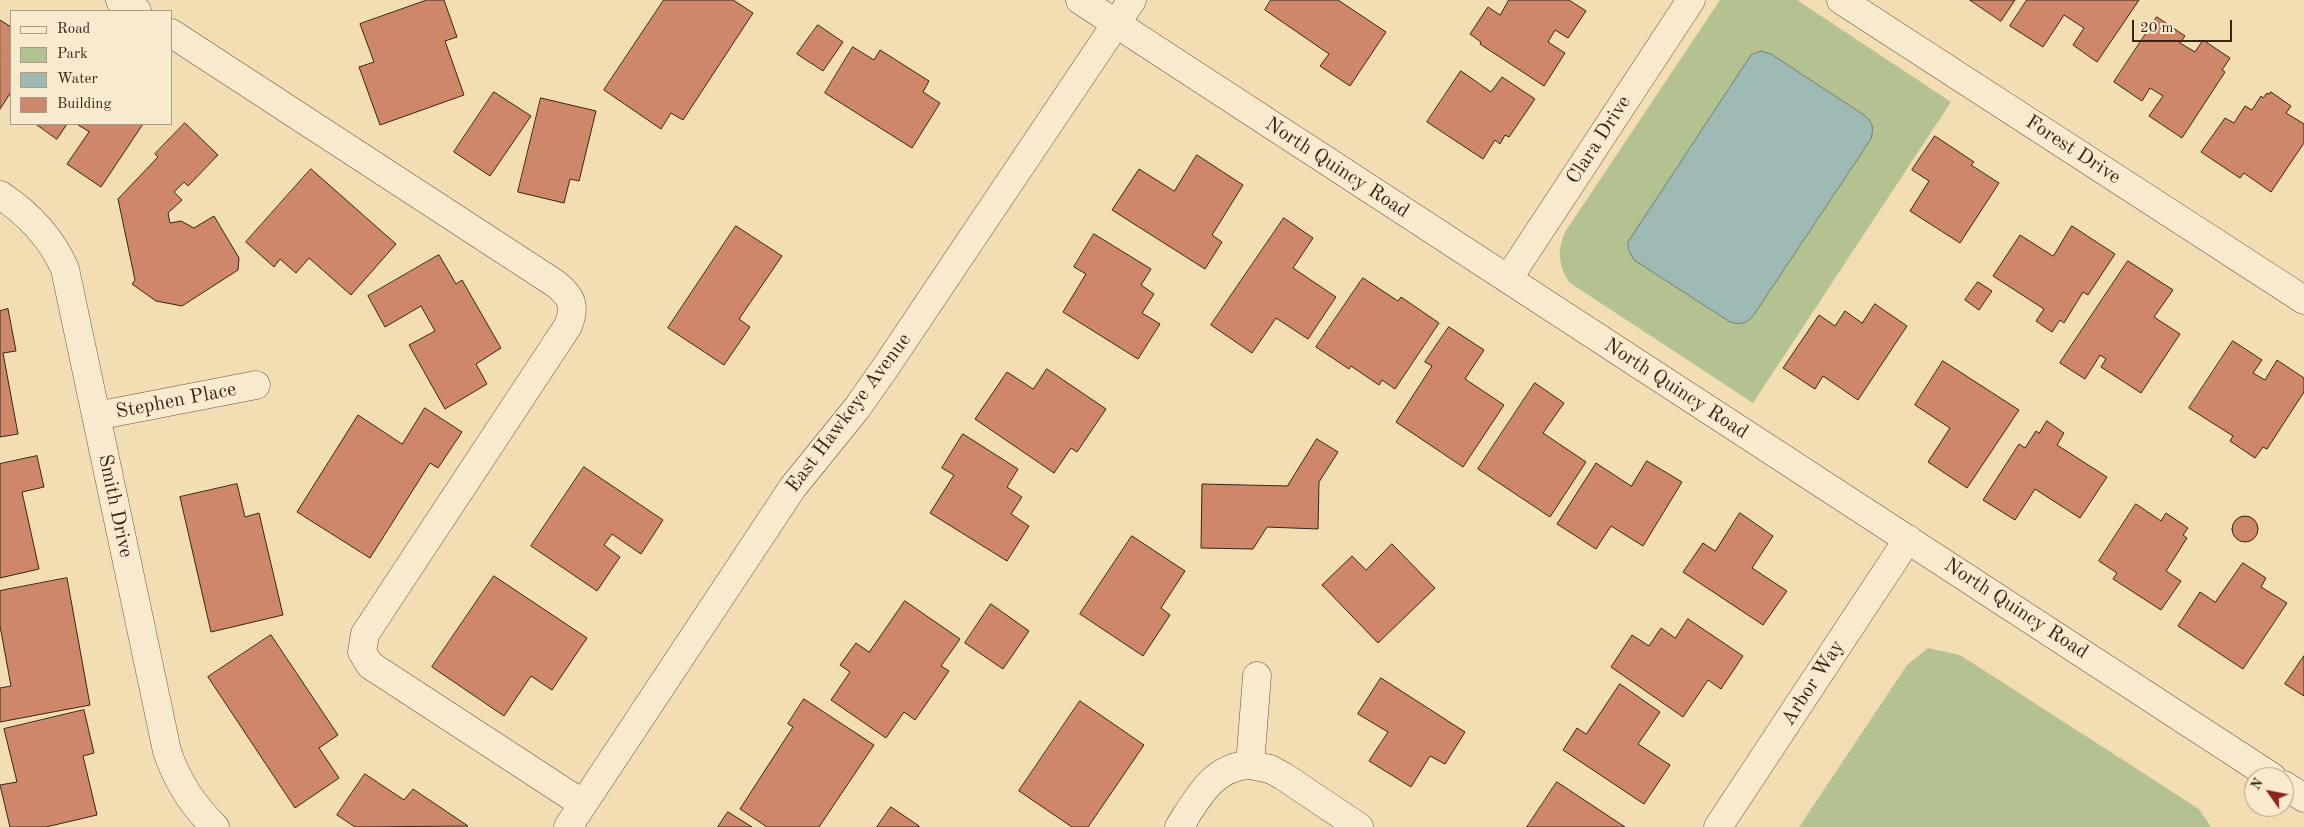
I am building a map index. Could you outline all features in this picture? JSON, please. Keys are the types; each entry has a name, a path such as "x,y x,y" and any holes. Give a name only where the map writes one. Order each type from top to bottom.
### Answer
{"street":[{"path":"120,0 135,10"},
{"name":"North Quincy Road","path":"1080,0 2257,767"},
{"name":"East Hawkeye Avenue","path":"568,827 793,487 857,408 885,368 1132,0"},
{"name":"Clara Drive","path":"1508,279 1691,0"},
{"name":"Forest Drive","path":"1841,0 2304,300"},
{"path":"172,34 556,284 566,292 572,302 573,314 568,326 365,634 362,652 370,665 583,804"},
{"name":"Smith Drive","path":"0,195 24,212 47,236 65,269 167,750 182,787 194,805 215,827"},
{"name":"Stephen Place","path":"96,416 256,386"},
{"name":"Arbor Way","path":"1718,827 1908,539"},
{"path":"1250,765 1257,676"},
{"path":"1179,827 1205,788 1227,769 1238,765 1270,769 1359,827"}],"green space":[{"path":"1720,0 1797,0 1951,102 1753,403 1570,283 1563,271 1560,258 1562,239 1565,232"},
{"path":"1928,648 1960,655 2199,809 2211,827 1799,827 1907,665"}],"water":[{"path":"1761,51 1771,54 1864,115 1871,123 1872,132 1871,139 1753,316 1748,321 1737,323 1730,322 1634,260 1628,249 1628,242 1751,55"}],"building":[{"path":"427,0 444,0 457,37 445,41 464,95 380,125 359,67 374,62 360,24"},
{"path":"664,0 733,0 753,13 683,120 671,113 661,129 604,90"},
{"path":"1271,0 1338,0 1386,32 1350,86 1320,66 1329,54 1265,10"},
{"path":"1509,0 1569,0 1586,11 1568,38 1555,30 1548,42 1565,53 1544,86 1480,44 1481,42 1470,34 1488,7 1500,15"},
{"path":"1970,0 2015,0 2001,21"},
{"path":"2027,0 2139,0 2097,62 2073,45 2084,28 2064,15 2043,47 2010,26"},
{"path":"2157,17 2185,36 2180,43 2195,52 2203,40 2230,58 2222,70 2225,72 2182,138 2149,116 2163,96 2150,88 2142,101 2114,82"},
{"path":"0,20 10,26 10,94 0,109"},
{"path":"818,25 843,42 823,71 797,54"},
{"path":"853,47 874,60 880,50 929,81 923,92 940,103 912,148 825,93"},
{"path":"1461,71 1491,92 1502,77 1535,99 1509,137 1505,135 1500,144 1495,140 1483,159 1427,122"},
{"path":"494,92 531,116 490,176 454,152"},
{"path":"2271,92 2291,106 2286,113 2304,124 2304,143 2271,192 2244,173 2240,178 2201,152 2225,118 2234,123 2245,106 2252,110 2261,96 2263,98 2267,93"},
{"path":"541,98 596,111 579,181 570,179 564,203 518,192"},
{"path":"185,123 218,155 188,186 184,182 174,192 182,200 168,213 170,223 181,221 194,228 214,216 239,258 238,270 182,306 156,301 132,284 135,280 118,199 158,157 155,154"},
{"path":"37,125 66,125 57,139"},
{"path":"78,125 142,125 101,187 67,164 89,132"},
{"path":"1935,136 1974,162 1971,165 1999,183 1960,243 1910,211 1929,181 1912,170"},
{"path":"1197,155 1243,185 1212,235 1222,242 1205,269 1112,210 1139,169 1174,191"},
{"path":"311,169 396,244 351,295 309,258 296,273 280,259 274,267 246,242"},
{"path":"1284,218 1313,238 1293,268 1336,297 1308,339 1276,318 1252,353 1211,325"},
{"path":"736,226 782,256 739,319 750,327 724,365 668,328"},
{"path":"2072,226 2115,254 2088,295 2083,292 2064,323 2060,320 2052,332 2036,321 2044,309 1993,276 2020,235 2053,256"},
{"path":"1094,234 1151,269 1141,285 1154,294 1142,313 1160,324 1138,359 1063,312 1086,274 1074,267"},
{"path":"439,255 456,284 462,280 501,348 476,364 487,384 445,409 409,345 435,331 421,306 385,327 368,296"},
{"path":"2128,261 2173,290 2154,317 2180,334 2141,393 2101,367 2106,359 2100,355 2085,379 2060,363"},
{"path":"1363,278 1398,301 1401,297 1439,323 1395,389 1382,380 1379,385 1351,366 1349,369 1316,347"},
{"path":"1978,282 1992,291 1979,310 1965,300"},
{"path":"1875,304 1907,326 1858,400 1823,376 1815,389 1783,368 1819,315 1835,326 1845,311 1862,323"},
{"path":"8,309 16,351 3,353 18,434 0,437 0,311"},
{"path":"1449,327 1484,350 1465,379 1504,405 1463,467 1396,422 1432,366 1425,362"},
{"path":"2233,341 2262,360 2253,373 2265,380 2277,360 2304,378 2304,392 2267,449 2263,447 2255,458 2230,441 2233,436 2189,408"},
{"path":"1943,361 2019,410 1967,488 1928,462 1950,428 1915,405"},
{"path":"1047,369 1106,409 1077,452 1071,448 1054,473 975,419 1007,372 1033,389"},
{"path":"1535,383 1564,403 1543,433 1586,462 1550,517 1478,469"},
{"path":"425,408 462,432 438,468 430,463 370,558 297,512 358,415 402,444"},
{"path":"2047,421 2064,433 2057,445 2107,477 2080,518 2035,489 2015,520 1983,500 2019,444 2025,448 2036,431 2039,433"},
{"path":"963,434 1018,469 1007,487 1022,497 1011,514 1029,526 1007,561 930,513 954,475 942,468"},
{"path":"1317,439 1338,452 1319,482 1318,529 1267,527 1253,549 1201,548 1202,484 1287,486"},
{"path":"37,456 44,487 22,492 39,569 0,578 0,464"},
{"path":"1647,461 1682,482 1643,546 1611,526 1596,549 1557,524 1596,463 1631,486"},
{"path":"584,467 663,520 641,554 612,534 604,545 620,557 597,591 531,546"},
{"path":"237,484 245,517 259,513 283,615 211,632 180,497"},
{"path":"2136,504 2161,521 2166,513 2188,528 2183,535 2187,538 2166,571 2181,581 2161,610 2113,579 2117,573 2099,561"},
{"path":"1740,513 1773,536 1752,568 1787,591 1763,625 1683,572 1703,543 1715,551"},
{"path":"2245,516 2254,520 2258,529 2254,538 2245,542 2236,538 2232,529 2236,520"},
{"path":"1132,536 1185,571 1161,608 1170,615 1143,656 1080,614"},
{"path":"1392,544 1435,588 1378,643 1322,585 1352,556 1366,570"},
{"path":"2243,563 2266,578 2261,587 2287,603 2243,669 2178,626 2200,592 2215,602"},
{"path":"494,576 587,638 552,690 531,676 504,716 432,667"},
{"path":"67,578 90,705 0,722 0,688 11,686 0,626 0,591"},
{"path":"905,601 960,639 941,666 949,671 915,720 904,712 886,738 831,700 850,672 840,665 856,643 869,652"},
{"path":"991,604 1029,631 1003,669 965,643"},
{"path":"1688,619 1743,656 1721,689 1708,680 1683,717 1611,667 1632,635 1649,646 1661,628 1675,638"},
{"path":"271,635 338,735 319,748 339,778 295,808 208,677"},
{"path":"2304,656 2304,696 2285,684"},
{"path":"1381,678 1465,732 1445,764 1430,756 1411,787 1369,761 1388,732 1358,714"},
{"path":"1620,684 1660,712 1638,744 1670,765 1644,804 1563,750 1577,728 1586,734"},
{"path":"804,699 874,745 819,827 767,827 740,809 793,727 788,724"},
{"path":"1080,701 1144,745 1088,827 1072,827 1019,791"},
{"path":"84,710 94,753 83,756 97,815 46,827 10,827 0,785 17,782 4,729"},
{"path":"365,774 404,800 413,789 468,826 355,827 337,815"},
{"path":"1557,782 1625,827 1527,827"},
{"path":"891,807 919,826 919,827 877,827"},
{"path":"728,812 752,827 718,827"}]}
